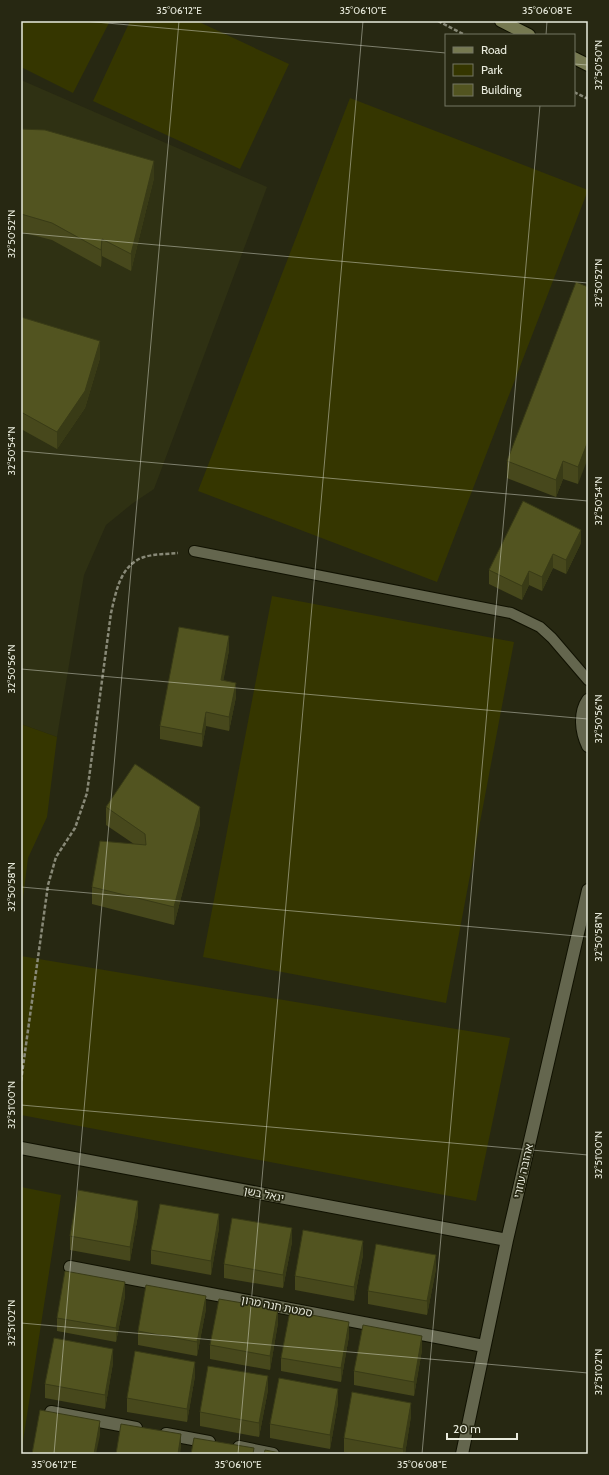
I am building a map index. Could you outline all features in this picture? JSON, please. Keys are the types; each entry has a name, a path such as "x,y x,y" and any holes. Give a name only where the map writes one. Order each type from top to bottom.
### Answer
{"main road":[{"path":"501,21 527,34"},
{"path":"575,58 588,65"}],"street":[{"path":"588,700 582,719 583,735 588,746"},
{"name":"אהובה עוזרי","path":"462,1454 506,1240 588,890"},
{"name":"יגאל בשן","path":"21,1148 506,1240"},
{"name":"סמטת חנה מרון","path":"70,1267 484,1346"},
{"path":"51,1412 273,1454"}],"lane":[{"path":"194,551 511,613 540,627 552,638 588,680"}],"path":[{"path":"438,21 463,34"},
{"path":"575,92 588,99"},
{"path":"21,1081 48,885 56,857 75,828 87,793 111,613 116,592 122,576 130,566 143,558 194,551"}],"shaded area":[{"path":"21,80 267,187 154,489 133,503 106,525 84,575 57,737 21,724"}],"green space":[{"path":"21,21 110,21 73,93 21,67"},
{"path":"130,21 197,21 289,64 240,169 93,101"},
{"path":"350,98 588,190 437,582 198,491"},
{"path":"272,596 514,642 446,1003 203,957"},
{"path":"21,724 57,737 47,817 28,858 21,914"},
{"path":"21,956 510,1038 476,1201 21,1115"},
{"path":"21,1187 61,1195 21,1454"}],"building":[{"path":"21,129 45,130 154,161 131,254 102,239 101,250 52,223 21,214"},
{"path":"576,282 588,287 588,441 578,467 563,461 556,480 507,461"},
{"path":"21,317 100,341 85,391 57,432 21,412"},
{"path":"523,501 581,530 566,560 553,554 542,577 529,571 522,586 489,570"},
{"path":"179,627 229,636 221,680 236,683 229,717 206,712 202,734 160,726"},
{"path":"135,764 200,807 174,907 92,887 100,841 146,845 145,834 106,807"},
{"path":"78,1190 138,1201 130,1247 70,1236"},
{"path":"160,1204 219,1214 211,1261 151,1250"},
{"path":"232,1218 292,1228 283,1275 224,1264"},
{"path":"303,1230 363,1241 354,1287 295,1276"},
{"path":"376,1244 436,1255 427,1301 368,1291"},
{"path":"65,1271 125,1282 116,1328 57,1318"},
{"path":"146,1285 206,1296 197,1342 138,1331"},
{"path":"219,1299 278,1309 270,1356 210,1345"},
{"path":"290,1311 349,1322 341,1368 281,1358"},
{"path":"363,1325 422,1336 414,1382 354,1371"},
{"path":"54,1338 113,1349 105,1395 45,1384"},
{"path":"135,1351 195,1362 187,1409 127,1398"},
{"path":"208,1366 268,1376 259,1423 200,1412"},
{"path":"279,1378 338,1389 330,1435 270,1424"},
{"path":"352,1392 411,1403 403,1449 344,1438"},
{"path":"40,1410 100,1421 94,1454 32,1454"},
{"path":"121,1424 181,1434 178,1454 116,1454"},
{"path":"194,1438 254,1448 253,1454 191,1454"},
{"path":"265,1450 286,1454 264,1454"}]}
